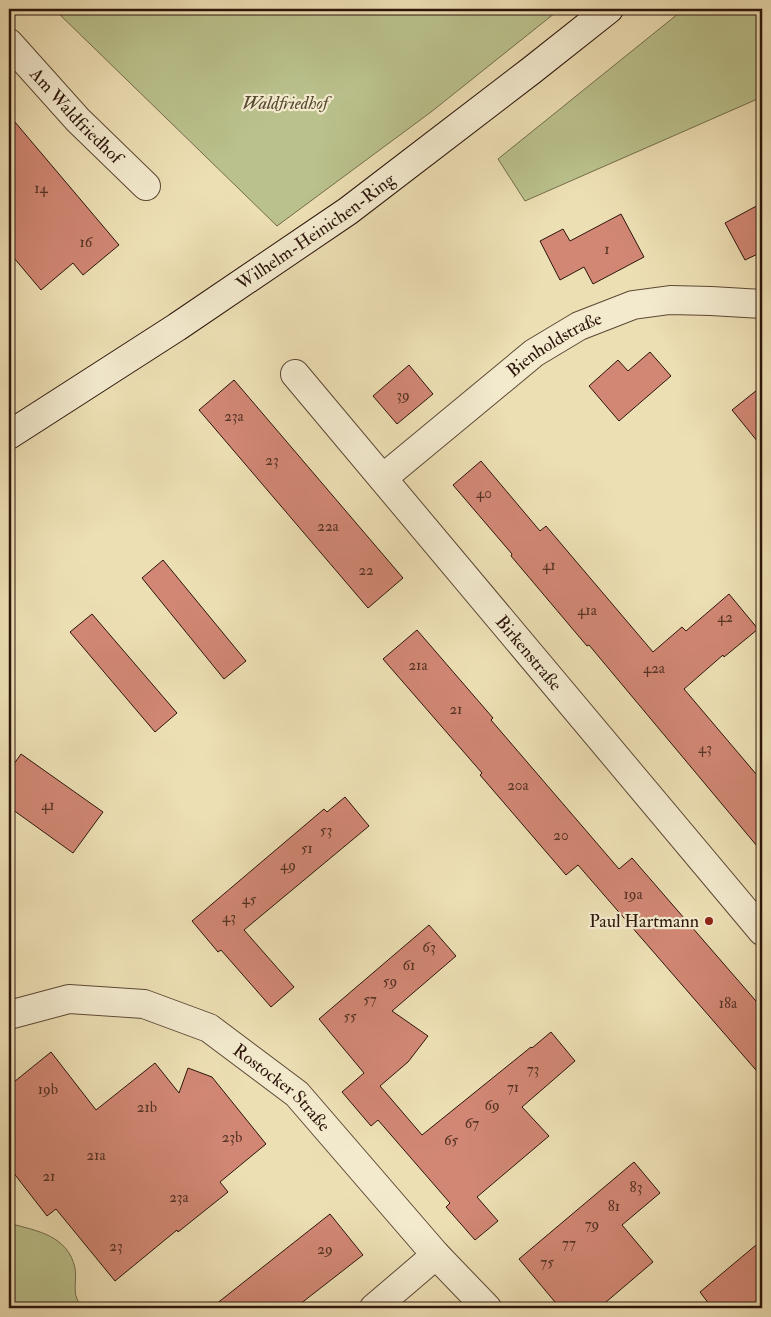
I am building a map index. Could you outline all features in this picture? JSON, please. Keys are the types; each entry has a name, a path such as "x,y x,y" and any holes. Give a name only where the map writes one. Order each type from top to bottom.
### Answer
{"street":[{"name":"Wilhelm-Heinichen-Ring","path":"9,435 177,327 348,211 609,9"},
{"name":"Am Waldfriedhof","path":"9,43 78,120 146,186"},
{"name":"Bienholdstraße","path":"383,478 534,354 579,326 633,305 661,301 711,300 762,304"},
{"name":"Birkenstraße","path":"295,374 762,931"},
{"name":"Rostocker Straße","path":"9,1016 69,999 144,1004 210,1028 297,1094 436,1255 487,1308"},
{"path":"374,1308 436,1255"}],"green space":[{"name":"Waldfriedhof","path":"54,9 560,9 431,112 277,226"},
{"path":"684,9 762,9 762,97 525,201 498,159"},
{"path":"12,1224 32,1229 51,1237 66,1249 75,1268 76,1295 84,1308 9,1308 9,1228"}],"building":[{"path":"9,115 119,245 83,275 73,263 41,290 9,252"},
{"path":"762,203 762,252 745,260 725,223"},
{"path":"621,214 644,257 593,284 584,267 560,280 540,241 563,229 570,241"},
{"path":"650,352 671,376 619,421 589,386 618,360 628,371"},
{"path":"409,365 433,394 397,424 373,396"},
{"path":"234,380 403,578 368,608 199,410"},
{"path":"762,386 762,447 732,410"},
{"path":"481,461 540,531 546,526 653,652 682,627 686,631 729,594 758,629 724,657 723,655 684,689 762,781 762,852 453,485"},
{"path":"163,560 246,661 224,679 142,578"},
{"path":"92,614 177,713 155,732 70,632"},
{"path":"417,630 493,718 491,720 619,869 632,858 762,1008 762,1077 578,865 566,875 480,775 482,773 383,659"},
{"path":"21,754 103,812 73,853 9,807 9,771"},
{"path":"345,797 369,826 244,930 294,987 271,1007 221,950 218,952 192,921 324,809 327,812"},
{"path":"429,925 456,956 392,1011 428,1036 408,1062 380,1086 422,1135 551,1032 575,1061 522,1107 549,1136 477,1197 498,1221 475,1240 446,1207 450,1203 378,1120 371,1126 342,1092 364,1073 319,1019"},
{"path":"51,1052 96,1110 155,1063 179,1093 188,1068 212,1077 266,1144 220,1182 228,1192 178,1232 177,1230 115,1281 56,1209 47,1216 9,1167 9,1086"},
{"path":"634,1162 660,1193 622,1225 653,1262 599,1308 560,1308 519,1259"},
{"path":"330,1214 363,1255 295,1308 211,1308"},
{"path":"762,1240 762,1299 751,1308 712,1308 700,1292"}],"place":[{"name":"Paul Hartmann","path":"709,921"}]}
